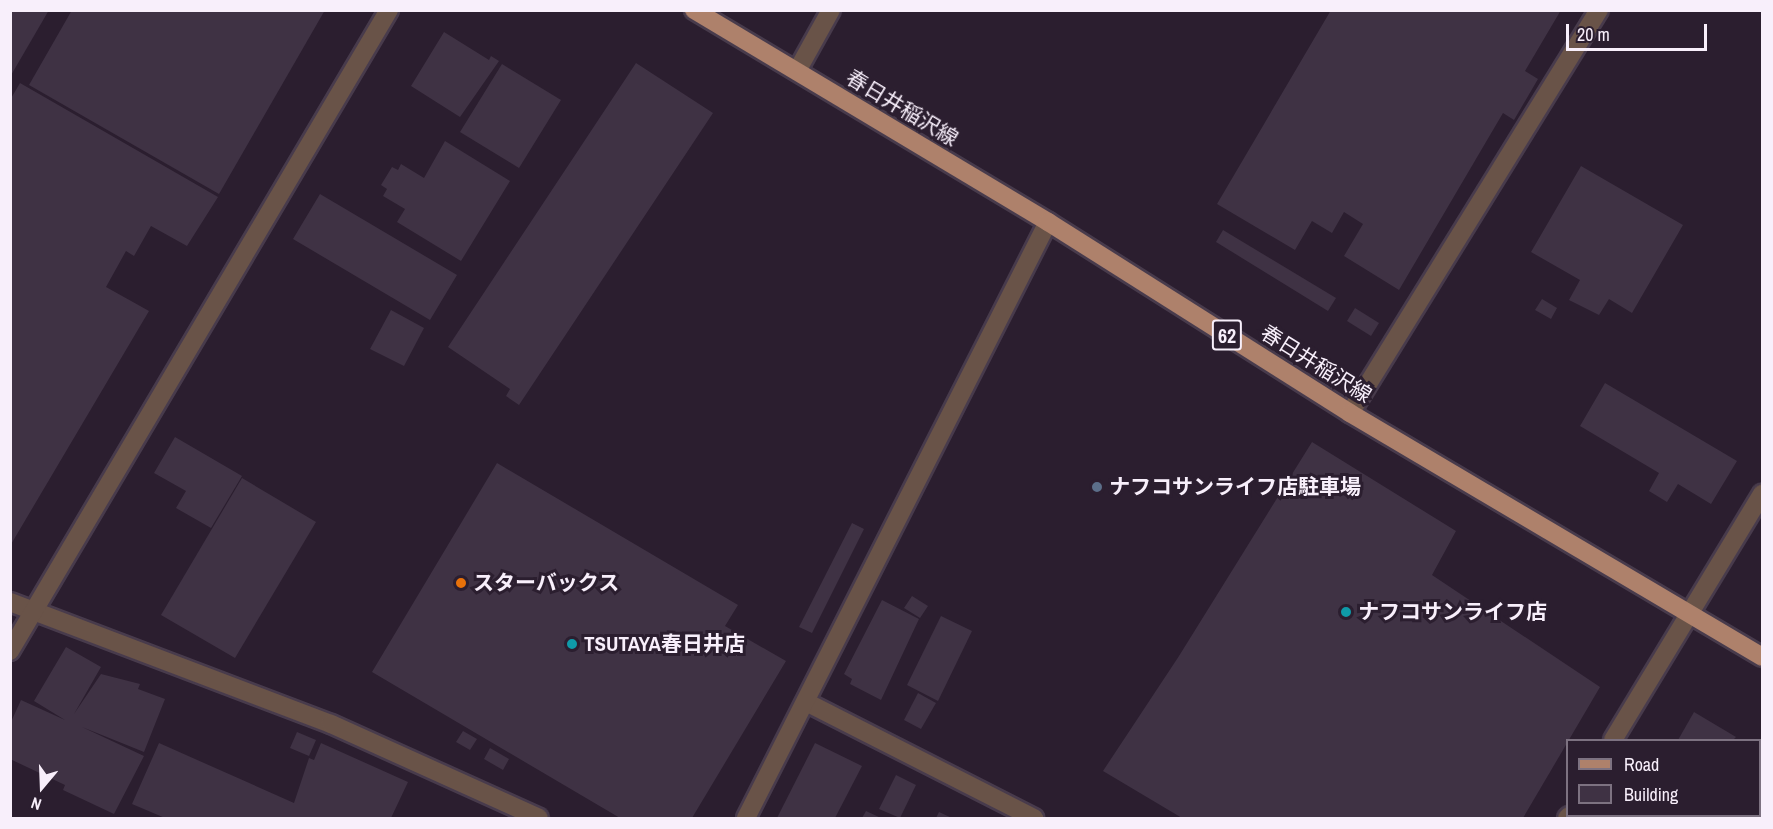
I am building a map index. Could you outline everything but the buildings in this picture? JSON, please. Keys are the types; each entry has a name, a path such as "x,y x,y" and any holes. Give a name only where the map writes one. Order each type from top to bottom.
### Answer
{"main road":[{"name":"春日井稲沢線","path":"694,10 1048,222 1350,413 1762,657"}],"street":[{"path":"10,651 389,10"},
{"path":"797,70 831,10"},
{"path":"1350,413 1599,10"},
{"path":"746,819 808,703 1048,222"},
{"path":"1614,739 1762,494"},
{"path":"10,602 331,724 539,819"},
{"path":"808,703 1034,819"}],"place":[{"name":"ナフコサンライフ店駐車場","path":"1097,487"},
{"name":"スターバックス","path":"461,583"},
{"name":"ナフコサンライフ店","path":"1346,612"},
{"name":"TSUTAYA春日井店","path":"572,644"}]}
